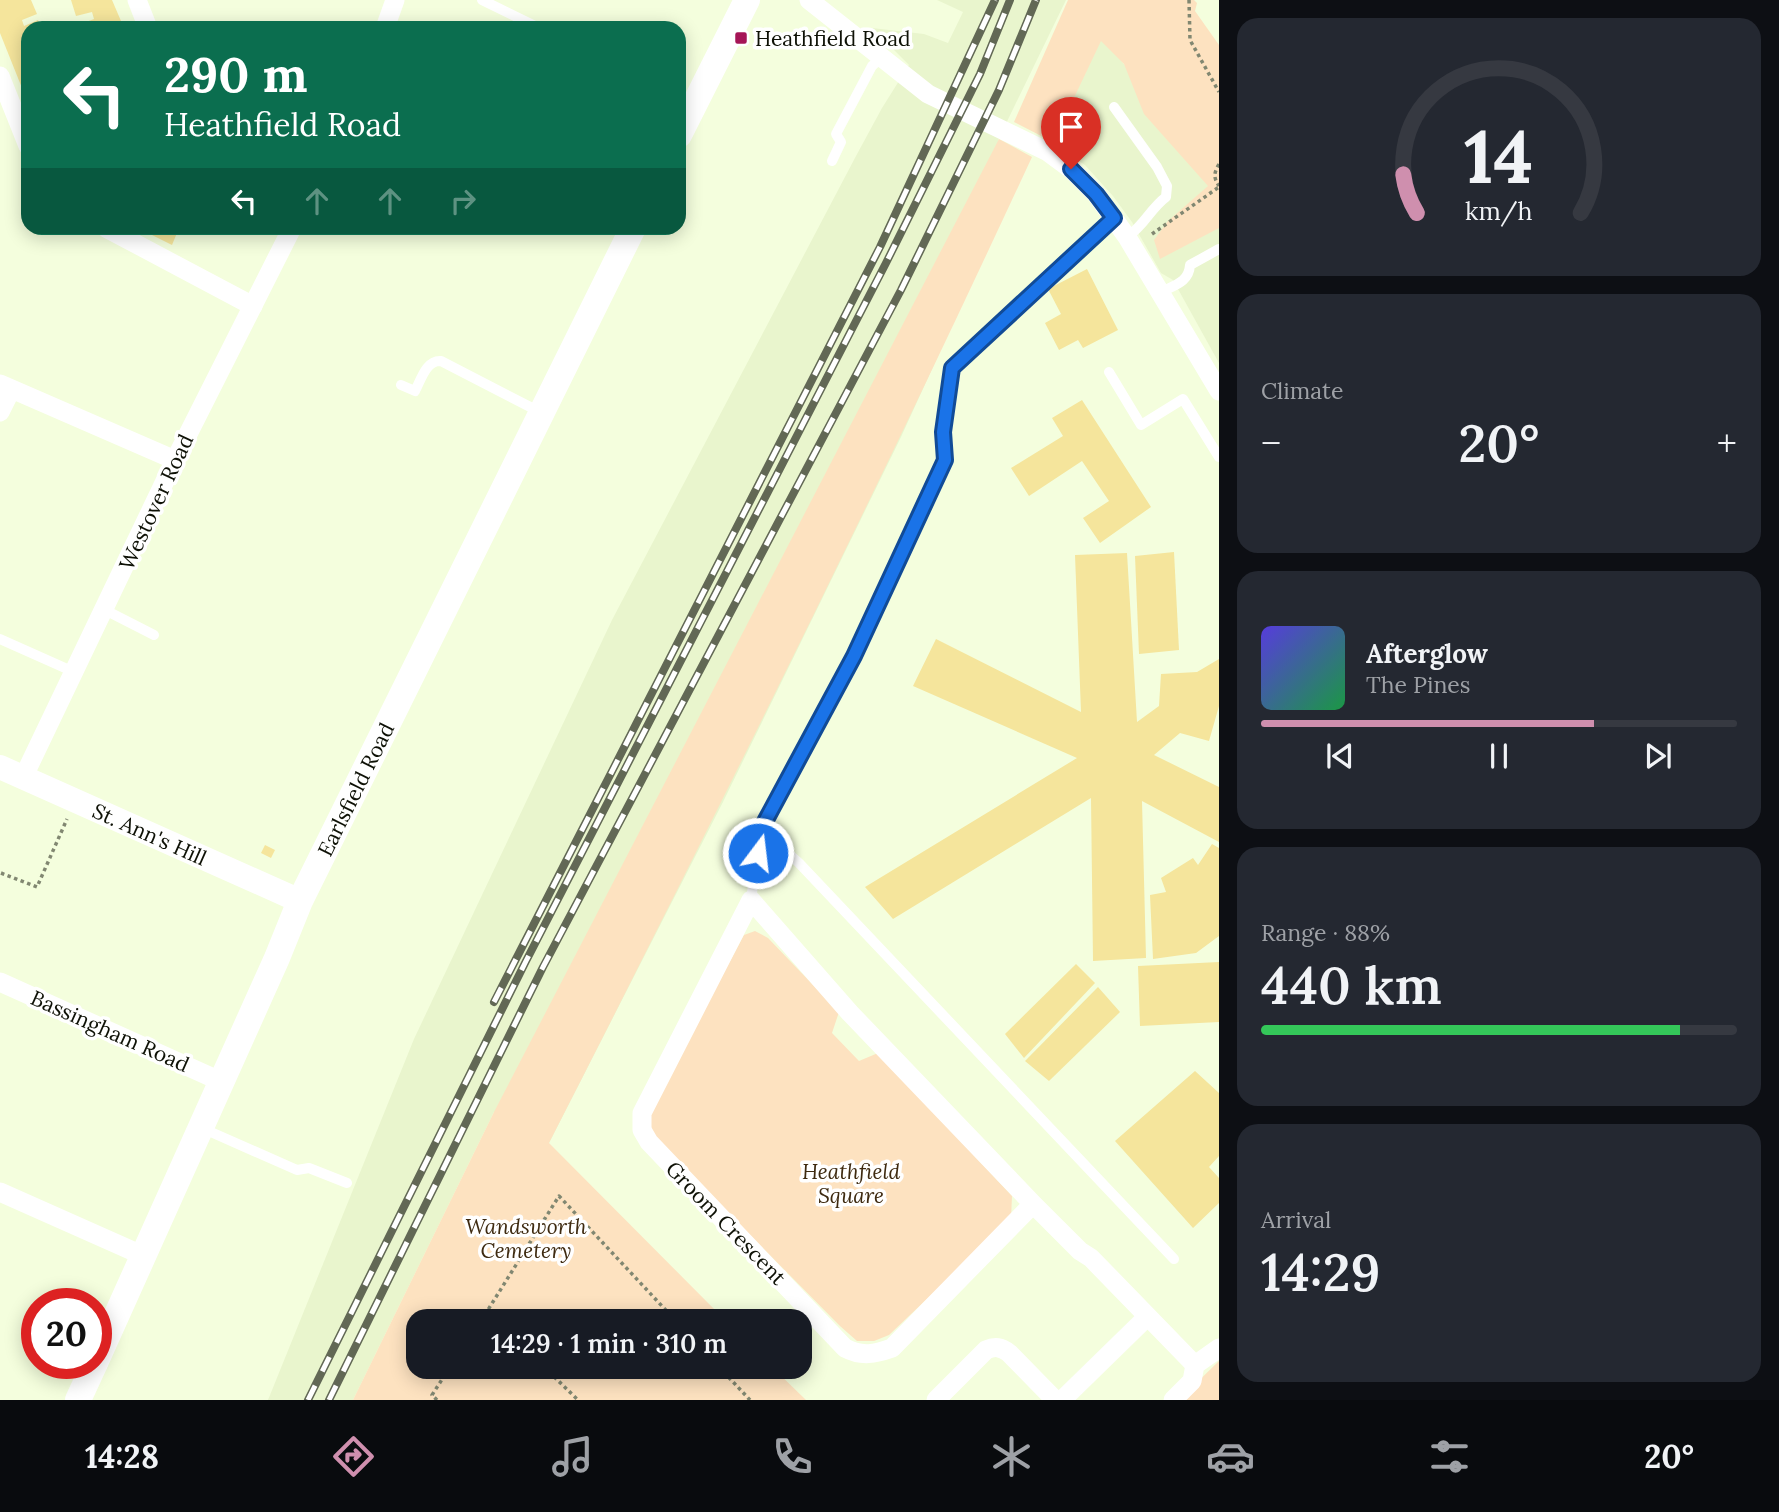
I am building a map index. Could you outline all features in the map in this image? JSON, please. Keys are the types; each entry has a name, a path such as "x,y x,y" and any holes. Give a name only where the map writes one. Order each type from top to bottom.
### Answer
{"main road":[{"path":"686,121 747,0"},
{"name":"Earlsfield Road","path":"112,1327 300,901 630,235"},
{"name":"Earlsfield Road","path":"79,1400 88,1379"}],"street":[{"path":"137,0 145,21"},
{"path":"388,21 395,0"},
{"path":"809,0 928,94 1048,152 1071,169 1096,194 1114,218 1219,391"},
{"path":"0,76 21,128"},
{"path":"119,235 253,306"},
{"name":"Westover Road","path":"7,774 74,672 175,460 288,235"},
{"path":"0,412 6,387 175,460"},
{"name":"St. Ann's Hill","path":"7,774 75,801 300,901"},
{"path":"751,900 818,979 1033,1204 1080,1251 1091,1258 1195,1365"},
{"name":"Groom Crescent","path":"751,900 642,1113 642,1130 649,1142 845,1348 858,1355 892,1348 1033,1204"},
{"name":"Bassingham Road","path":"0,982 220,1081"},
{"path":"0,1192 144,1256"},
{"path":"1062,1400 1147,1317"},
{"path":"936,1400 986,1350 993,1347 1009,1353 1055,1400"},
{"path":"1173,1400 1192,1381 1195,1365 1219,1348"}],"lane":[{"path":"482,0 525,21"},
{"path":"832,161 841,142 836,134 872,66 881,58"},
{"path":"1114,107 1157,167 1167,186 1166,197 1152,207 1130,242"},
{"path":"751,900 761,829 854,656 945,460 943,432 952,368 1114,218"},
{"path":"1161,292 1186,279 1190,265 1219,249"},
{"path":"401,385 415,391 430,363 441,361 541,412"},
{"path":"1109,372 1141,425 1183,399 1219,457"},
{"path":"105,610 154,635"},
{"path":"0,639 74,672"},
{"path":"761,829 799,863 1174,1259"},
{"path":"200,1127 297,1170 309,1168 347,1183"}],"path":[{"path":"1189,1 1190,40 1219,92"},
{"path":"1130,242 1219,187 1214,179 1219,164"},
{"path":"1,873 37,887 75,801"},
{"path":"489,1309 559,1196 665,1309"},
{"path":"437,1400 432,1395 442,1379"},
{"path":"556,1379 578,1400"},
{"path":"730,1379 750,1400"}],"shaded area":[{"path":"937,0 1066,0 999,138 964,299 901,437 723,802 549,1143 494,1112 353,1400 268,1400 414,1039 612,620 856,156 909,65 872,28 924,34 948,43 963,12"},
{"path":"1086,11 1219,198 1219,363 1173,280 1161,273 1132,222 1113,196 1085,165 1032,130"}],"green space":[{"path":"1068,0 1194,0 1197,3 1195,11 1219,45 1219,228 1160,259 1154,240 1168,221 1208,186 1144,114 1124,64 1101,41 1053,142 1014,122"},
{"name":"Wandsworth Cemetery","path":"999,139 1032,157 795,652 549,1143 714,1309 406,1309 406,1379 784,1379 806,1400 353,1400 494,1112"},
{"name":"Heathfield Square","path":"755,931 768,938 839,1012 832,1033 859,1061 878,1053 1012,1196 1011,1219 889,1335 874,1341 857,1341 840,1326 656,1140 649,1121 657,1097 744,935"},
{"path":"1219,1361 1219,1400 1179,1400"}],"building":[{"path":"0,0 31,0 37,14 21,21 21,86 0,33"},
{"path":"71,0 112,0 121,21 89,21 94,19 92,12 76,16"},
{"path":"152,235 176,235 172,245"},
{"path":"1087,269 1118,330 1083,348 1078,340 1059,350 1045,323 1061,314 1048,289"},
{"path":"1082,400 1151,507 1100,543 1083,518 1109,501 1082,461 1029,496 1011,468 1063,436 1052,418"},
{"path":"1174,552 1179,650 1139,654 1135,556"},
{"path":"1127,553 1137,722 1159,706 1161,674 1197,672 1219,659 1219,706 1209,741 1180,733 1154,755 1219,787 1219,842 1142,801 1146,958 1093,961 1091,798 893,919 865,887 1077,758 913,686 936,639 1081,712 1075,555"},
{"path":"1212,844 1219,848 1219,936 1196,953 1153,959 1150,895 1166,892 1161,878 1193,858 1198,865"},
{"path":"265,845 275,850 271,858 261,853"},
{"path":"1219,962 1219,1022 1140,1026 1138,966"},
{"path":"1076,964 1095,983 1024,1058 1005,1034"},
{"path":"1098,987 1120,1012 1049,1081 1025,1061"},
{"path":"1195,1071 1219,1093 1219,1156 1209,1167 1219,1178 1219,1203 1193,1228 1115,1141"}],"railway":[{"path":"494,1002 880,247 995,0"},
{"path":"308,1400 526,961 886,263 980,74 1010,0"},
{"path":"329,1400 543,967 901,290 999,90 1036,0"}],"place":[{"name":"Heathfield Road","path":"741,38"}],"route":[{"path":"758,853 761,829 854,656 945,460 943,432 952,368 1114,218 1096,194 1071,169"}]}
